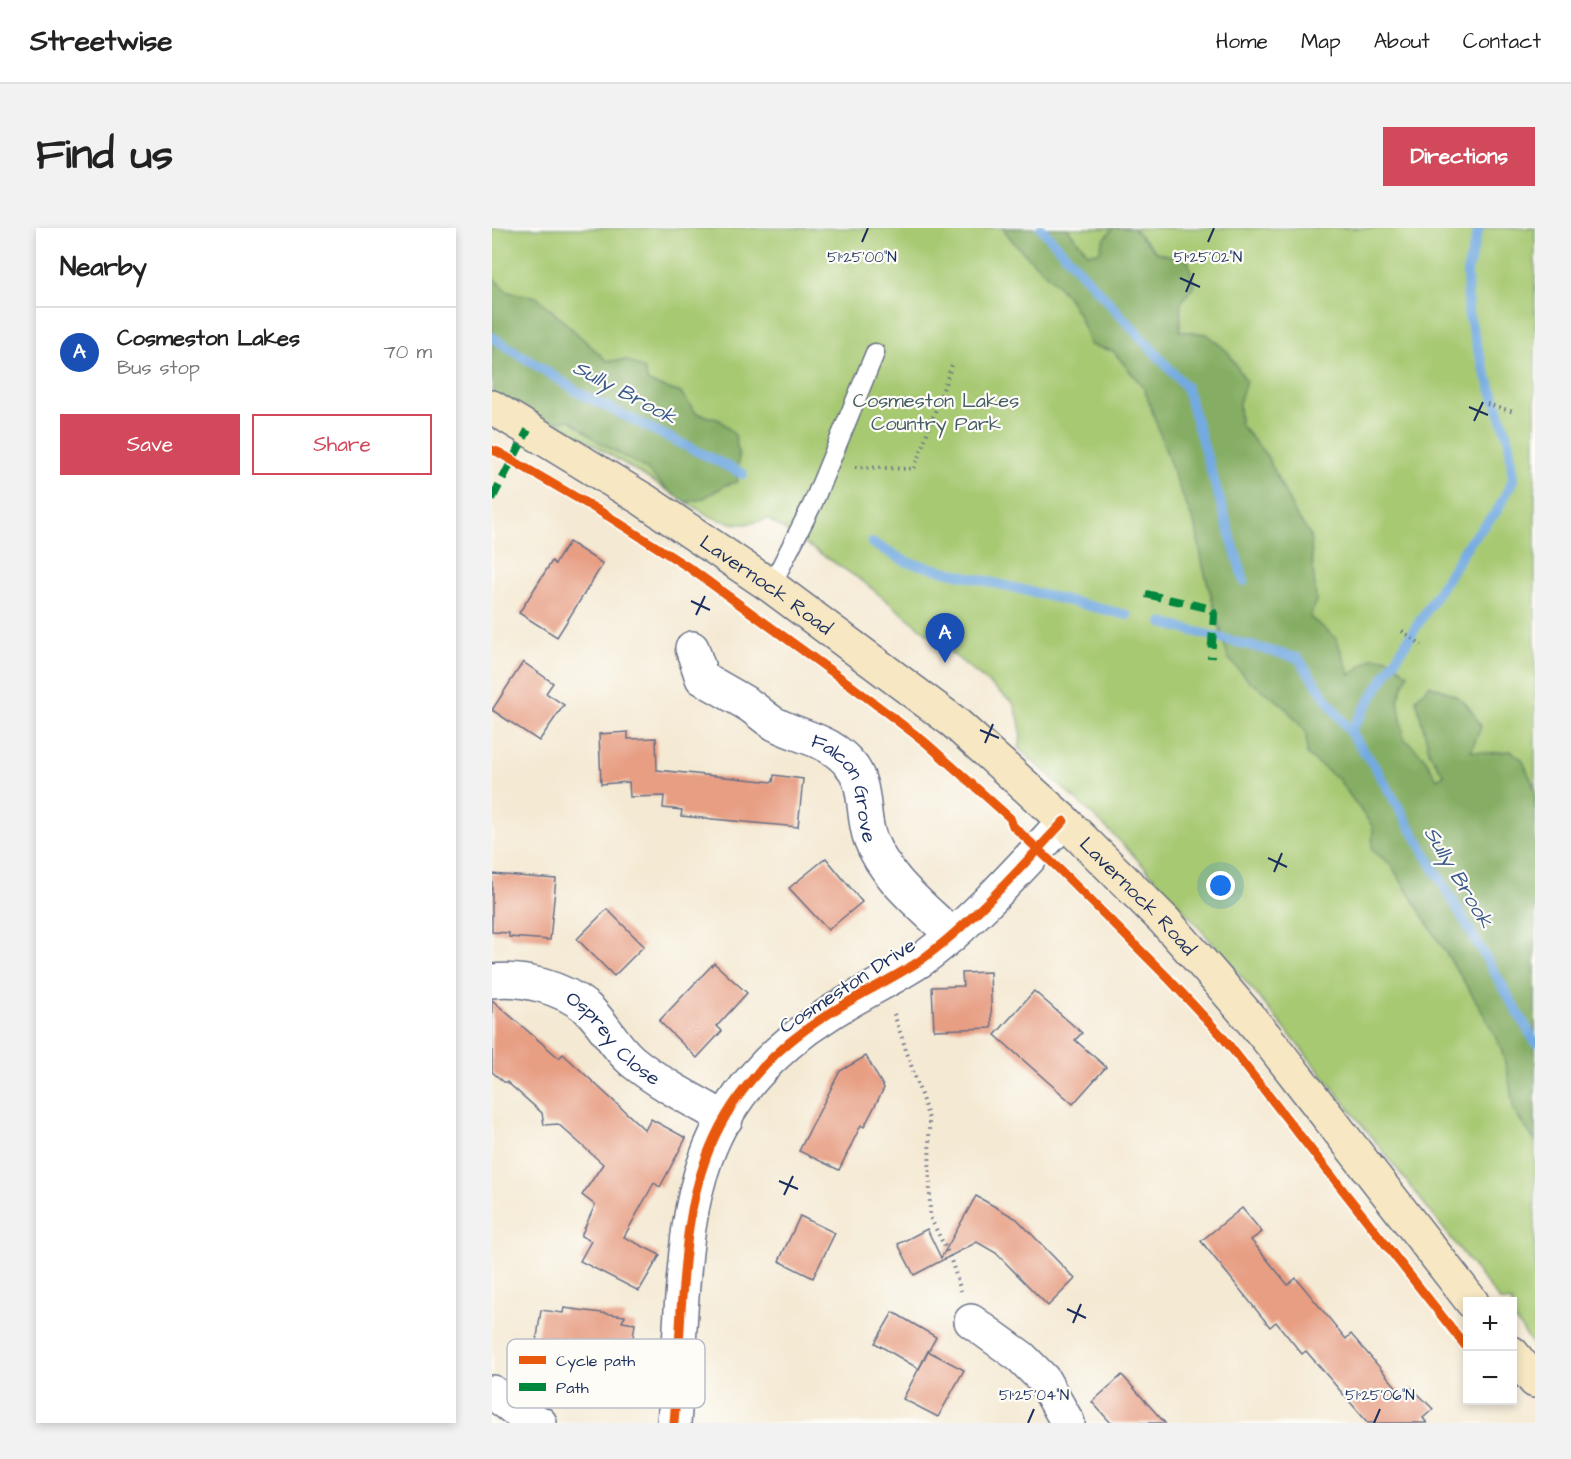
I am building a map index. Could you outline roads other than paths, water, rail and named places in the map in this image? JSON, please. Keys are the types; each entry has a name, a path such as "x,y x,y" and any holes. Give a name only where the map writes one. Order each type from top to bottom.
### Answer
{"main road":[{"name":"Lavernock Road","path":"492,407 644,500 771,586 954,722 1064,821 1164,920 1265,1036 1469,1297"},
{"path":"1517,1359 1535,1381"}],"street":[{"name":"Falcon Grove","path":"692,648 702,678 750,706 775,724 818,740 838,751 854,770 862,791 870,839 883,863 906,890 952,935"},
{"name":"Cosmeston Drive","path":"680,1339 685,1255 693,1201 706,1156 752,1077 784,1045 827,1015 920,960 952,935 1064,821"},
{"name":"Osprey Close","path":"492,981 540,985 562,993 588,1009 629,1059 654,1078 726,1119"},
{"path":"971,1321 1021,1357 1043,1379 1068,1423"},
{"path":"492,1392 507,1404"},
{"path":"512,1408 525,1418 540,1423"},
{"name":"Cosmeston Drive","path":"674,1423 675,1408"}],"lane":[{"path":"771,586 813,503 874,353"}],"waterway":[{"path":"1041,228 1186,387 1244,581"},
{"path":"1162,623 1298,658 1350,732 1469,543 1497,511 1513,480 1509,441 1479,353 1468,312 1467,272 1479,228"},
{"name":"Sully Brook","path":"492,337 583,395 743,474"},
{"name":"Sully Brook","path":"872,543 907,562 1127,615"},
{"name":"Sully Brook","path":"1350,732 1375,767 1535,1042"}],"place":[{"name":"Cosmeston Lakes","path":"945,663"}],"park label":[{"name":"Cosmeston Lakes Country Park","path":"936,412"}]}
